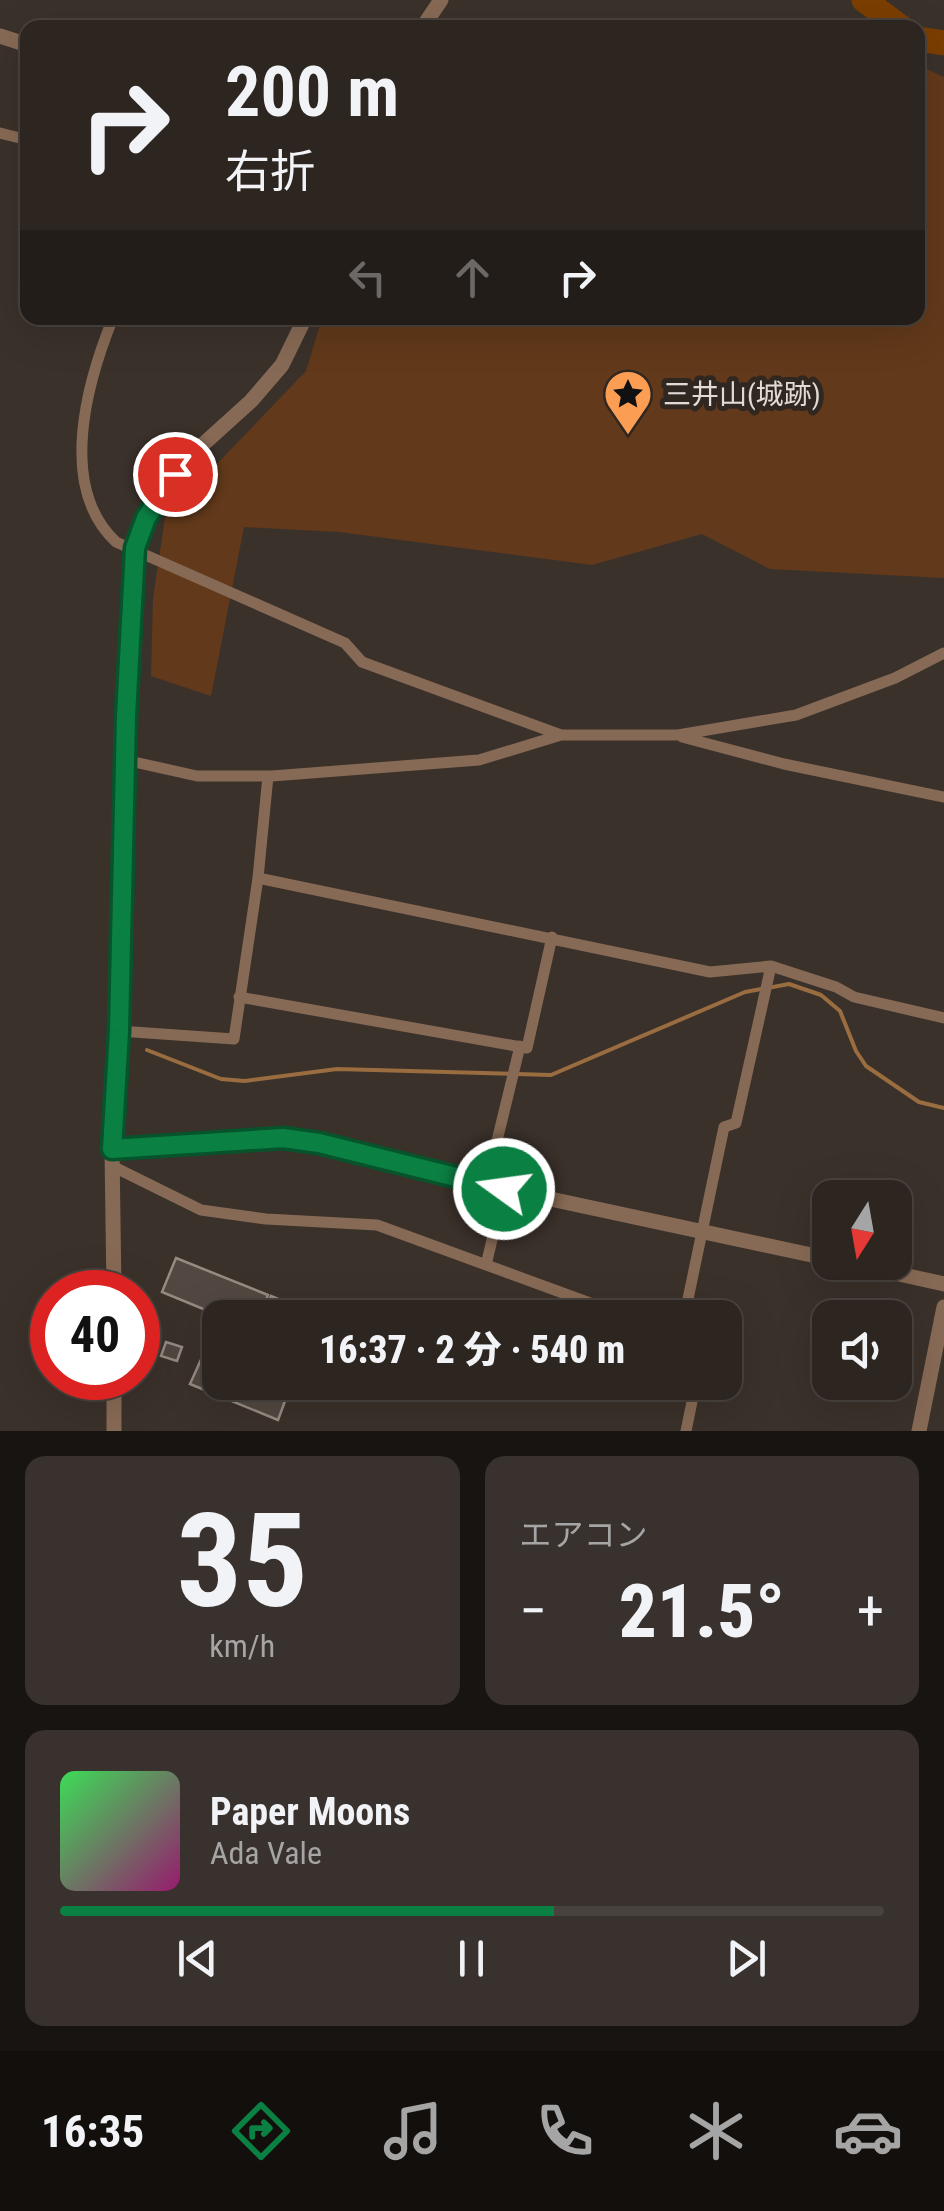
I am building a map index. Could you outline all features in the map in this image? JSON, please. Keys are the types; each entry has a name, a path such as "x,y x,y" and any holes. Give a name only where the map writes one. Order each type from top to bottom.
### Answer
{"street":[{"path":"111,325 95,361 84,411 82,462 90,504 102,529 116,542 344,643 362,662 561,735"},
{"path":"114,1270 112,1149 135,548 162,490 188,458 251,401 282,366 302,325"},
{"path":"125,760 197,776 268,776 479,760 561,735 678,735 796,714 896,678 944,653"},
{"path":"678,735 784,764 944,797"},
{"path":"119,1031 234,1038 258,878 268,776"},
{"path":"258,878 710,972 771,966 836,987 854,997 944,1018"},
{"path":"239,997 527,1048 552,937"},
{"path":"688,1300 724,1127 736,1123 771,966"},
{"path":"486,1265 512,1156 495,1149 520,1046"},
{"path":"112,1149 283,1138 319,1143 504,1189 812,1255"},
{"path":"112,1166 201,1210 266,1219 377,1226 582,1300"},
{"path":"912,1277 944,1284"},
{"path":"918,1431 944,1307"},
{"path":"114,1400 114,1431"},
{"path":"686,1431 692,1400"}],"shaded area":[{"path":"925,68 944,77 944,578 770,569 702,534 592,565 339,532 244,527 211,696 151,676 153,598 165,518 306,371 320,325 925,325"}],"building":[{"path":"176,1258 268,1295 266,1300 202,1300 202,1309 162,1292"},
{"path":"166,1342 182,1347 177,1361 161,1356"},
{"path":"202,1357 202,1389 190,1384"},
{"path":"229,1400 283,1400 278,1420"}],"waterway":[{"path":"864,0 891,20"},
{"path":"925,40 944,43"},
{"path":"147,1050 221,1079 245,1081 337,1069 551,1075 745,992 789,984 821,995 840,1011 866,1066 919,1102 944,1108"}],"place":[{"name":"三井山(城跡)","path":"628,436"}],"route":[{"path":"175,474 146,518 135,548 112,1149 283,1138 319,1143 504,1189"}]}
